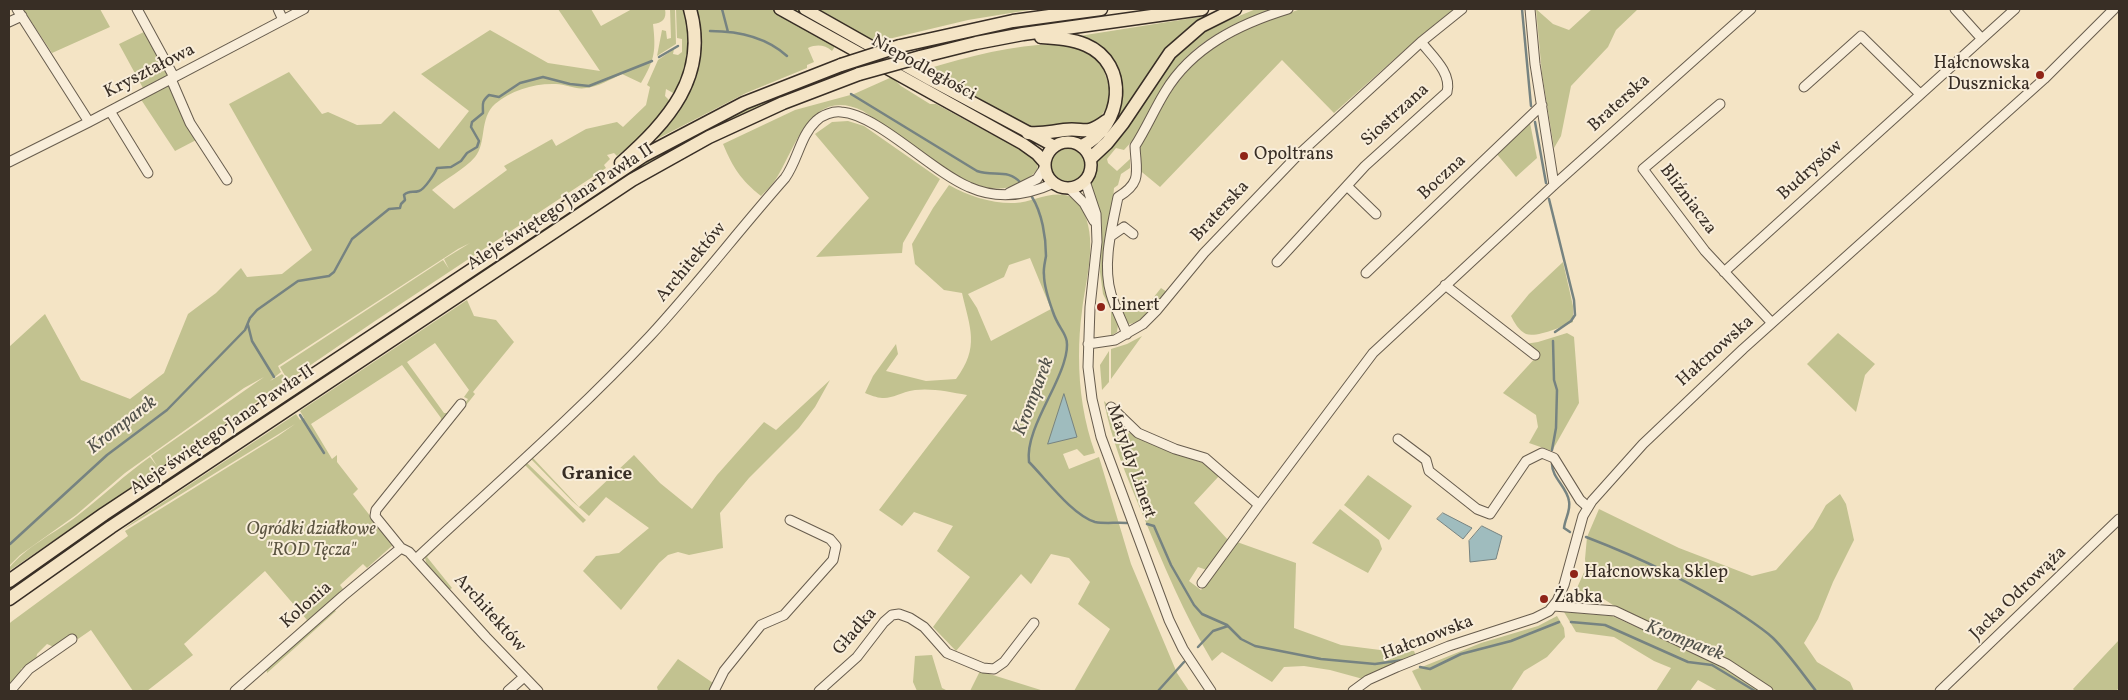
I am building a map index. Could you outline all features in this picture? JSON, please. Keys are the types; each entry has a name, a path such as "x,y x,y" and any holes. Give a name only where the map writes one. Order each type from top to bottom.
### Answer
{"highway":[{"path":"586,192 651,136 677,103 688,79 694,55 694,33 690,9"},
{"name":"Aleje świętego Jana Pawła II","path":"9,580 96,519 586,192 643,156 702,124 744,103 841,64 900,46 1013,21 1101,9"},
{"name":"Aleje świętego Jana Pawła II","path":"9,599 119,521 632,180 709,137 783,103 859,74 920,57 1023,34 1202,9"},
{"path":"1091,158 1124,123 1162,62 1176,47 1200,26 1234,9"},
{"path":"1023,34 1071,40 1087,45 1100,54 1110,66 1114,78 1116,105 1097,138 1082,146"},
{"path":"1028,132 1050,134 1065,129 1084,132 1098,127 1110,118"}],"main road":[{"name":"Niepodległości","path":"780,9 1023,144 1037,154 1045,165"},
{"name":"Niepodległości","path":"805,9 1054,146"},
{"path":"1071,141 1082,146 1091,158 1090,173 1085,181 1069,188 1054,183 1049,178 1045,165 1048,153 1054,146 1071,141"}],"street":[{"path":"137,9 173,78 190,123 227,180"},
{"path":"278,9 283,20"},
{"name":"Kryształowa","path":"9,162 304,9"},
{"path":"1127,334 1111,294 1109,281 1111,236 1118,197 1128,191 1136,181 1138,171 1134,146 1148,127 1165,92 1188,62 1222,35 1267,15 1288,9"},
{"name":"Braterska","path":"1088,344 1115,340 1143,324 1204,253 1297,156 1421,42 1462,9"},
{"path":"1530,9 1554,185"},
{"name":"Braterska","path":"1202,583 1373,353 1554,185 1751,9"},
{"path":"1955,9 1982,38"},
{"name":"Budrysów","path":"1724,272 2015,9"},
{"name":"Hałcnowska","path":"1353,691 1368,680 1393,669 1449,646 1535,618 1554,606 1564,585 1579,524 1588,507 1659,427 1772,323 2000,120 2114,9"},
{"path":"9,22 20,12 89,122"},
{"path":"1804,87 1861,36 1920,94"},
{"name":"Siostrzana","path":"1277,262 1365,166 1447,92 1449,84 1447,75 1421,42"},
{"name":"Bliźniacza","path":"1720,104 1644,169 1705,251 1772,323"},
{"name":"Boczna","path":"1366,273 1542,105"},
{"path":"110,111 148,173"},
{"name":"Architektów","path":"416,559 614,373 656,329 785,178 792,167 808,130 817,120 827,114 839,111 854,114 870,122 947,176 970,188 987,193 1023,195 1054,183"},
{"path":"1006,194 1037,179 1045,165"},
{"name":"Matyldy Linert","path":"1085,181 1095,206 1096,226 1088,344 1092,399 1102,437 1169,620 1183,649 1211,691"},
{"path":"1347,186 1376,214"},
{"path":"1069,188 1084,203 1096,226"},
{"path":"1111,236 1124,227 1133,234"},
{"path":"1445,285 1534,356"},
{"path":"1118,311 1120,296"},
{"name":"Architektów","path":"461,404 374,514 401,548 409,552 416,559 486,637 538,691"},
{"path":"1111,406 1138,432 1175,449 1205,458 1259,505"},
{"path":"1398,439 1426,460 1428,470 1477,509 1490,514 1526,461 1542,453 1554,458 1580,500 1588,507"},
{"name":"Jacka Odrowąża","path":"1940,691 2119,519"},
{"path":"714,691 724,671 761,625 784,615 833,560 836,546 830,539 790,520"},
{"name":"Kolonia","path":"235,691 401,548"},
{"path":"1554,606 1615,611 1727,664 1768,691"},
{"name":"Gładka","path":"819,691 857,658 884,622 892,615 899,614 910,618 924,627 947,653 983,668 994,669 1004,662 1034,623"},
{"path":"10,691 29,669 72,638"},
{"path":"508,691 524,677"}],"green space":[{"path":"23,9 100,9 110,27 52,53"},
{"path":"558,9 591,9 601,26 632,9 665,9 663,20 653,24 652,61 641,83 622,74 591,87 578,88 556,84 540,85 524,88 508,95 490,110 485,123 481,145 475,157 466,166 432,190 454,209 507,170 504,166 552,139 556,146 586,129 617,122 623,127 646,105 650,87 647,85 658,60 674,49 673,54 678,55 682,52 682,39 677,38 676,9 686,9 690,32 688,65 675,94 666,89 665,96 670,101 664,109 632,144 617,156 614,153 607,155 610,159 604,165 606,168 375,321 9,571 9,568 24,553 77,516 150,457 157,466 151,456 264,377 244,388 125,473 76,515 20,555 9,566 9,347 45,314 81,380 130,399 164,373 188,314 216,293 241,268 247,277 282,274 312,250 229,104 289,72 322,114 328,112 357,125 381,124 394,111 439,149 469,111 421,74 490,30 548,63 600,71","holes":["470,243 444,259 449,269 443,260 280,367 287,379 282,374 270,381 281,372 278,366 458,249"]},
{"path":"670,9 675,10 676,44 657,56 662,30 666,31 667,39 671,38"},
{"path":"694,9 773,9 836,45 832,51 827,47 821,46 808,48 814,62 807,65 807,68 746,93 657,139 655,137 681,104"},
{"path":"791,9 798,9 1030,140 1027,141"},
{"path":"815,9 1035,9 968,20 876,42"},
{"path":"1256,9 1277,9 1246,20 1217,34 1191,53 1169,78 1143,125 1131,142 1124,150 1116,148 1107,159 1108,163 1117,171 1130,159 1130,168 1121,174 1118,185 1114,188 1113,200 1116,203 1106,291 1118,325 1117,332 1111,336 1111,310 1103,294 1100,272 1102,224 1100,212 1091,187 1096,161 1175,55 1205,30"},
{"path":"1301,9 1454,9 1418,38 1334,113 1282,60 1160,187 1137,168 1135,146 1174,88 1196,62 1223,40 1241,30"},
{"path":"1536,9 1553,24 1569,30 1592,9 1638,9 1616,30 1608,47 1571,86 1561,136 1554,148 1542,74"},
{"path":"1206,16 1187,29 1161,55 1119,120 1116,118 1122,89 1121,79 1114,61 1100,46 1079,36"},
{"path":"146,31 170,75 118,103 115,102 143,88 119,44"},
{"path":"1057,44 1074,46 1093,56 1102,66 1110,88 1109,104 1097,122 1087,126 1030,127 927,69 991,52 1024,46"},
{"path":"850,67 854,70 778,98 705,133 9,592 9,587 83,536 638,166 736,113"},
{"path":"892,77 901,86 930,104 936,104 993,135 1018,146 1034,157 1038,169 1024,181 1009,187 993,188 978,185 962,179 933,161 863,111 846,105 832,106 820,111 810,120 801,132 776,179 761,196 748,185 730,160 723,144 795,110 854,94"},
{"path":"169,84 198,139 175,151 142,101 138,100"},
{"path":"848,121 864,126 940,179 903,243 902,253 816,257 869,198 815,134 832,122"},
{"path":"1530,123 1537,158 1516,177 1496,153"},
{"path":"1068,149 1075,150 1080,154 1084,159 1084,173 1080,178 1075,182 1068,183 1061,182 1056,178 1052,173 1051,166 1052,159 1056,154 1061,150"},
{"path":"949,185 964,193 989,201 1015,203 1059,194 1074,198 1080,206 1089,232 1090,258 1080,327 1080,381 1085,418 1095,453 1084,456 1077,449 1063,454 1069,469 1099,457 1131,564 1177,673 1189,691 1074,691 1110,629 1078,604 1090,582 1069,558 1051,554 1031,584 1021,574 956,651 933,627 970,577 937,551 953,526 914,512 902,526 879,510 967,395 915,390 880,398 865,393 873,376 896,344 898,354 886,371 926,381 956,379 968,357 971,337 962,293 944,290 915,264 912,244","holes":["1030,258 1051,309 991,341 977,308 968,294 1004,277 1009,265"]},
{"path":"1563,262 1573,306 1573,322 1543,333 1531,335 1523,333 1511,316 1529,294"},
{"path":"1161,288 1167,292 1145,317 1128,324 1123,313 1124,299 1142,312"},
{"name":"Ogródki działkowe \"ROD Tęcza\"","path":"467,300 474,316 496,320 514,342 473,392 475,394 463,409 462,407 468,399 464,397 469,390 435,343 407,362 444,413 450,413 440,426 441,418 402,365 311,424 332,459 337,455 337,462 358,489 353,494 393,545 367,568 363,564 340,585 343,589 315,618 295,631 307,620 265,571 184,644 193,655 147,691 133,691 91,630 78,639 72,634 54,647 47,644 37,654 36,660 21,669 22,672 9,689 9,624 11,622 128,536 125,531 295,424 121,531 136,520 296,414 300,420 304,418 300,411"},
{"path":"1567,333 1574,337 1579,403 1552,451 1529,443 1538,427 1536,415 1503,393 1538,355 1525,344"},
{"path":"1838,333 1875,364 1865,375 1856,412 1807,364"},
{"path":"1142,336 1111,379 1111,349 1127,344"},
{"path":"1109,351 1109,382 1102,390 1100,365"},
{"path":"830,380 815,407 799,428 749,478 720,513 723,548 689,555 678,552 668,555 659,563 621,610 583,571 596,556 619,553 649,528 606,497 589,516 572,501 531,459 532,457 579,507 634,455 660,483 692,509 717,475 764,422 776,430"},
{"path":"1104,401 1110,407 1108,409 1117,420 1112,429 1124,439 1129,433 1135,433 1151,443 1203,463 1219,476 1194,503 1229,541 1207,570 1198,567 1189,581 1201,590 1237,542 1296,563 1294,628 1341,645 1388,651 1414,651 1416,656 1363,679 1330,670 1304,666 1284,667 1272,682 1222,652 1212,661 1183,607 1150,532 1120,458"},
{"path":"526,462 586,520 583,523 524,464 458,527 457,524"},
{"path":"1368,475 1412,506 1389,540 1344,505"},
{"path":"1840,494 1846,504 1854,540 1833,582 1818,619 1804,643 1817,662 1850,682 1854,691 1718,691 1698,680 1690,691 1656,691 1671,668 1654,661 1614,637 1576,632 1564,612 1612,616 1680,647 1690,645 1616,607 1593,592 1567,602 1576,590 1586,568 1587,537 1599,509 1679,548 1752,576 1776,570 1813,528 1826,505"},
{"path":"1340,509 1379,540 1382,549 1368,573 1312,543"},
{"path":"451,532 427,557 452,588 449,590 427,566 425,558"},
{"path":"334,610 336,611 267,673 266,668"},
{"path":"1557,616 1564,628 1565,637 1547,657 1524,671 1511,691 1422,691 1412,671 1481,643 1538,626"},
{"path":"2119,640 2119,688 2116,691 2075,691 2073,689"},
{"path":"932,655 942,688 948,691 917,691 913,682 915,656"},
{"path":"678,659 716,685 711,691 658,691 657,687"},
{"path":"980,671 1044,691 970,691"}],"water":[{"path":"1064,394 1077,437 1048,444"},
{"path":"1443,513 1472,528 1463,539 1437,519"},
{"path":"1482,526 1502,536 1496,559 1470,562 1469,541"}],"waterway":[{"path":"722,9 728,32"},
{"path":"1522,9 1531,106"},
{"name":"Kromparek","path":"710,31 751,36 770,44 787,56"},
{"name":"Kromparek","path":"659,57 678,46"},
{"name":"Kromparek","path":"10,544 107,455 167,410 245,330 250,318 257,310 298,281 329,276 334,272 352,239 389,209 400,208 405,200 404,195 421,190 437,168 451,167 477,147 479,141 471,127 472,122 483,113 486,97 489,95 499,97 520,83 543,77 570,84 589,86 652,61"},
{"name":"Kromparek","path":"851,94 977,171 1006,174 1016,178 1021,183"},
{"path":"1535,122 1546,183"},
{"name":"Kromparek","path":"1032,197 1041,218 1044,233 1046,256 1044,280 1048,299 1067,345 1060,373 1036,425 1029,450 1029,462 1068,504 1086,518 1099,523 1127,523"},
{"path":"1549,199 1574,300 1575,315 1571,321 1555,332"},
{"name":"Kromparek","path":"248,325 252,341 274,377"},
{"path":"1552,450 1556,428 1557,390 1554,380 1553,341"},
{"name":"Kromparek","path":"300,415 324,453"},
{"path":"1552,464 1554,474 1568,496 1569,508 1564,528 1570,532"},
{"name":"Kromparek","path":"1147,524 1154,526 1171,565 1194,605 1202,614 1227,625 1241,639 1255,646 1321,659 1375,664 1403,660"},
{"path":"1586,537 1663,570 1736,611 1760,627 1790,657 1816,691"},
{"name":"Kromparek","path":"1420,667 1430,669 1461,654 1511,641 1559,622"},
{"name":"Kromparek","path":"1571,622 1605,625 1688,662 1712,665 1755,691"},
{"path":"1198,647 1213,631 1228,626"},
{"path":"1158,691 1184,662"}],"place":[{"name":"Hałcnowska Dusznicka","path":"2040,75"},
{"name":"Opoltrans","path":"1244,156"},
{"name":"Linert","path":"1101,307"},
{"name":"Hałcnowska Sklep","path":"1574,574"},
{"name":"Żabka","path":"1544,599"}],"district":[{"name":"Granice","path":"597,476"}]}
